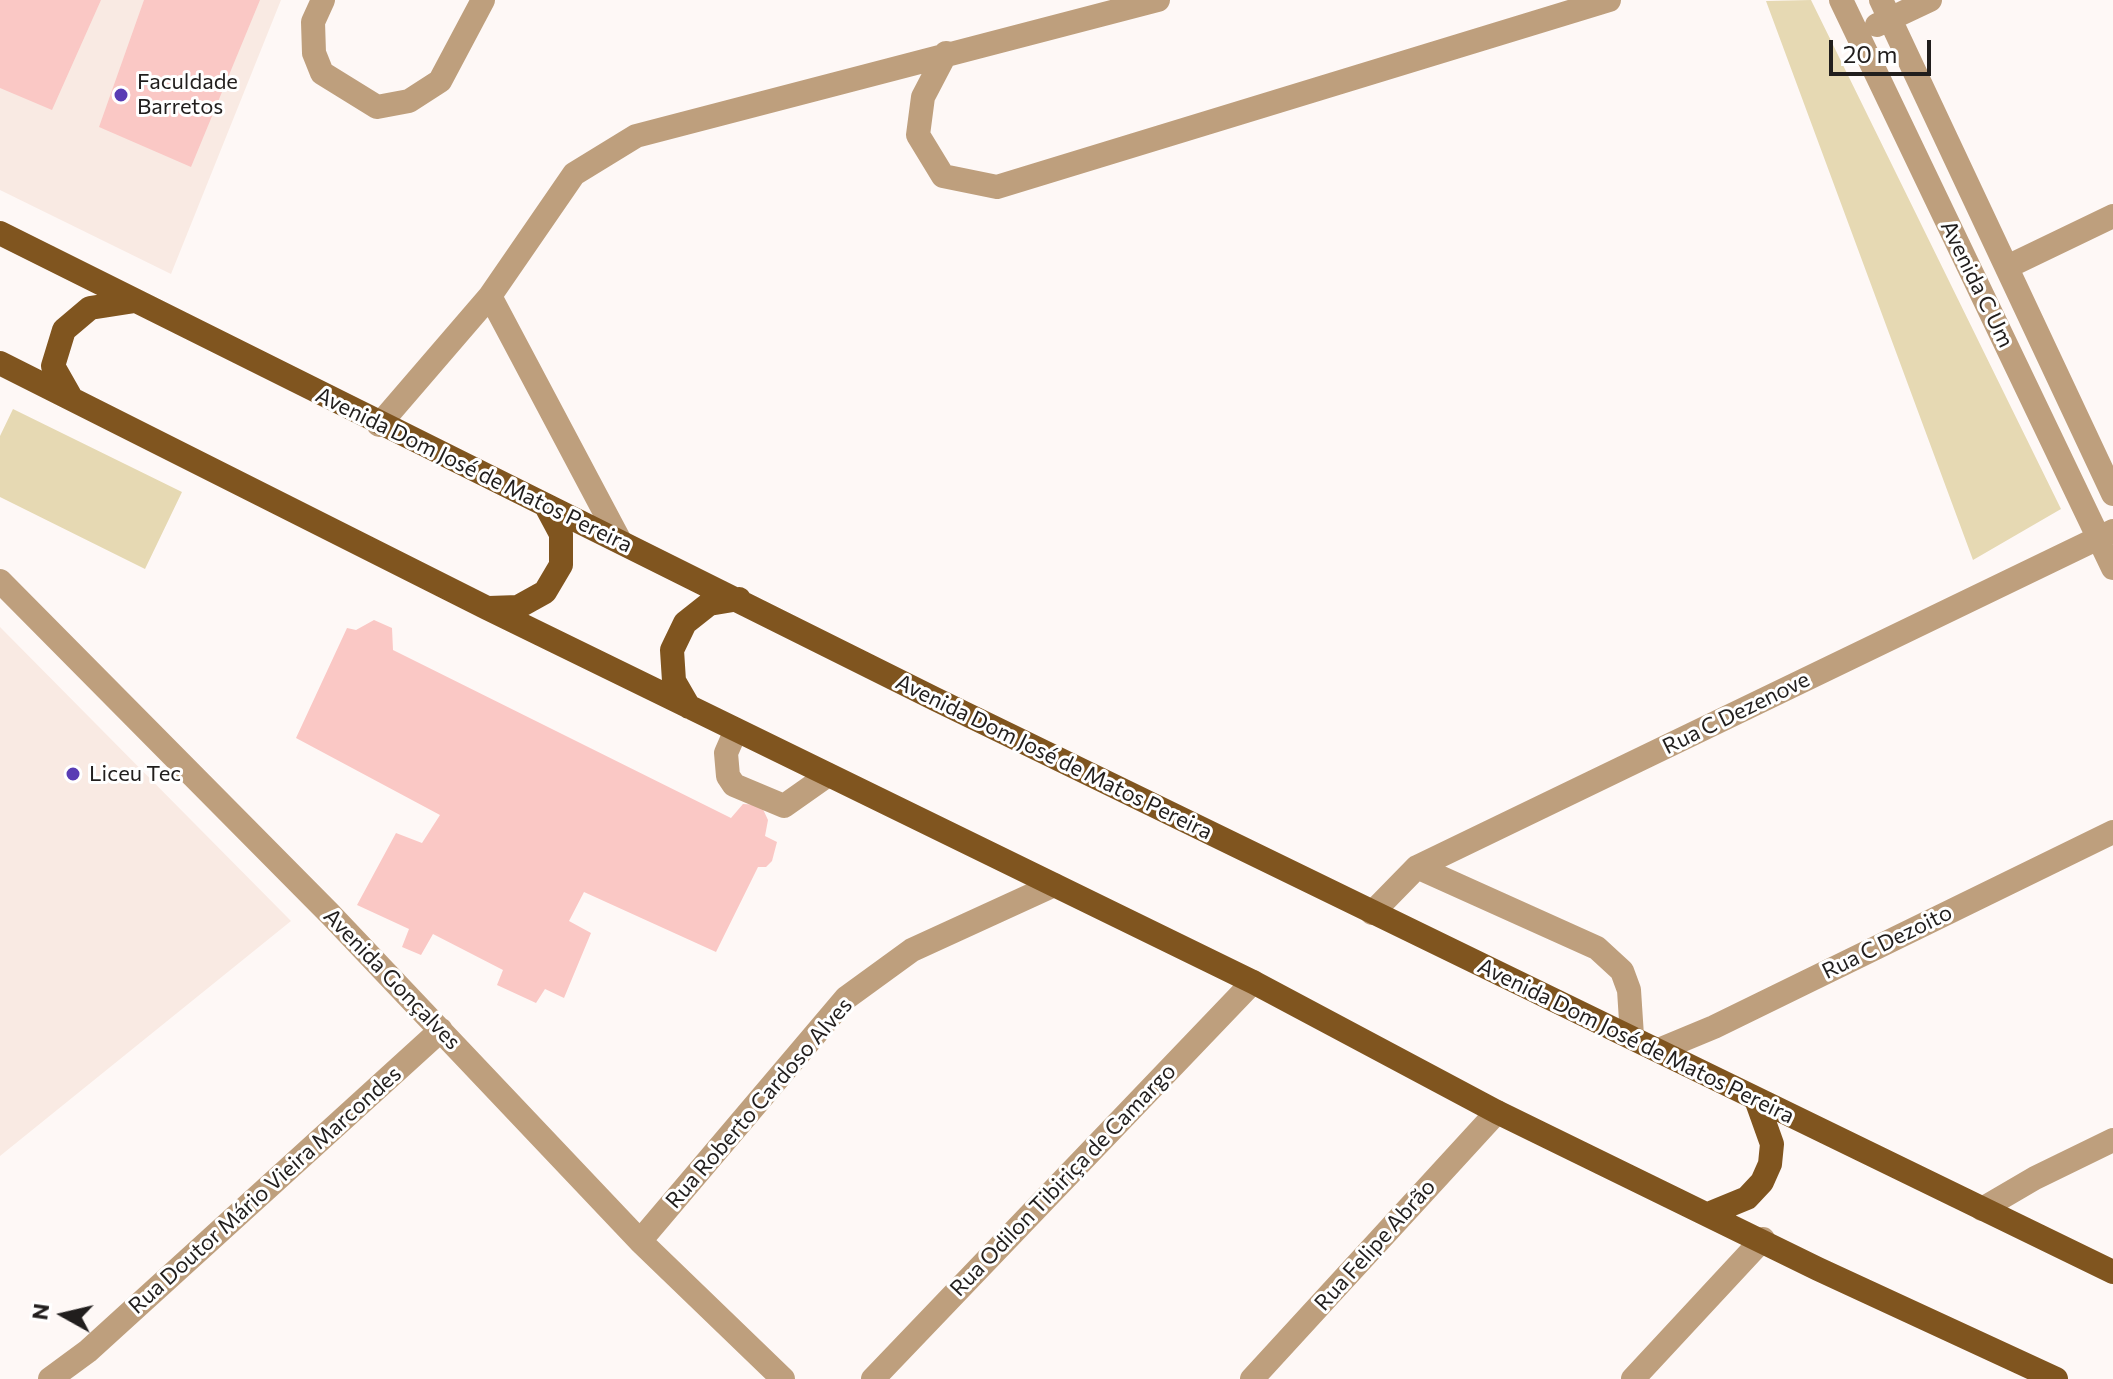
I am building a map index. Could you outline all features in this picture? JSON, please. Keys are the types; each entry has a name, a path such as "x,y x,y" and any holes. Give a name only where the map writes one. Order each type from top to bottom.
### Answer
{"main road":[{"name":"Avenida Dom José de Matos Pereira","path":"0,233 379,425 739,599 1372,913 1661,1049 1757,1102 2113,1272"},
{"path":"70,396 53,366 64,330 90,308 135,301"},
{"path":"0,363 487,608 1253,982 1497,1112 1763,1239 2025,1373 2056,1379"},
{"path":"487,608 518,607 545,592 561,565 561,534 546,506"},
{"path":"689,707 674,681 672,650 685,623 709,604 739,599"},
{"path":"1708,1214 1747,1198 1762,1182 1770,1164 1772,1144 1768,1124 1757,1102"}],"street":[{"path":"323,0 313,22 314,53 322,73 377,107 409,101 440,81 483,0"},
{"path":"379,425 490,296 574,174 636,136 1158,0"},
{"path":"946,53 923,97 918,135 943,176 997,187 1609,0"},
{"name":"Avenida C Um","path":"1841,0 2106,534 2113,568"},
{"path":"1857,35 1885,9 1930,0"},
{"name":"Avenida C Um","path":"1885,9 2113,494"},
{"path":"2007,267 2113,216"},
{"path":"490,296 620,541"},
{"name":"Rua C Dezenove","path":"1372,913 1417,867 2106,534"},
{"name":"Avenida Gonçalves","path":"0,581 441,1030 640,1241 783,1379"},
{"path":"736,730 726,753 728,776 734,785 784,806 828,775"},
{"name":"Rua C Dezoito","path":"1661,1049 1714,1027 2113,832"},
{"path":"1417,867 1597,948 1622,971 1629,990 1632,1036"},
{"name":"Rua Roberto Cardoso Alves","path":"640,1241 846,998 912,950 1054,885"},
{"name":"Rua Odilon Tibiriça de Camargo","path":"873,1379 1253,982"},
{"name":"Rua Doutor Mário Vieira Marcondes","path":"50,1379 88,1351 441,1030"},
{"name":"Rua Felipe Abrão","path":"1252,1379 1497,1112"},
{"path":"1982,1209 2035,1178 2113,1140"},
{"path":"1633,1379 1763,1239"}],"shaded area":[{"name":"Faculdade Barretos","path":"0,0 281,0 171,274 0,190"},
{"path":"1811,0 2061,509 1973,560 1766,1"},
{"path":"13,409 182,492 145,569 0,497 0,436"},
{"name":"Liceu Tec","path":"0,627 291,921 0,1156"}],"building":[{"path":"0,0 101,0 52,110 0,88"},
{"path":"144,0 260,0 191,167 99,127"},
{"path":"374,620 392,628 393,650 731,818 743,804 761,805 768,820 765,836 777,842 772,861 766,867 758,867 716,952 584,892 569,921 591,933 564,998 545,989 536,1003 497,985 503,970 433,934 421,955 402,947 409,929 357,905 396,833 422,843 440,815 296,738 347,628 356,630"}],"place":[{"name":"Faculdade Barretos","path":"121,95"},
{"name":"Liceu Tec","path":"73,774"}]}
